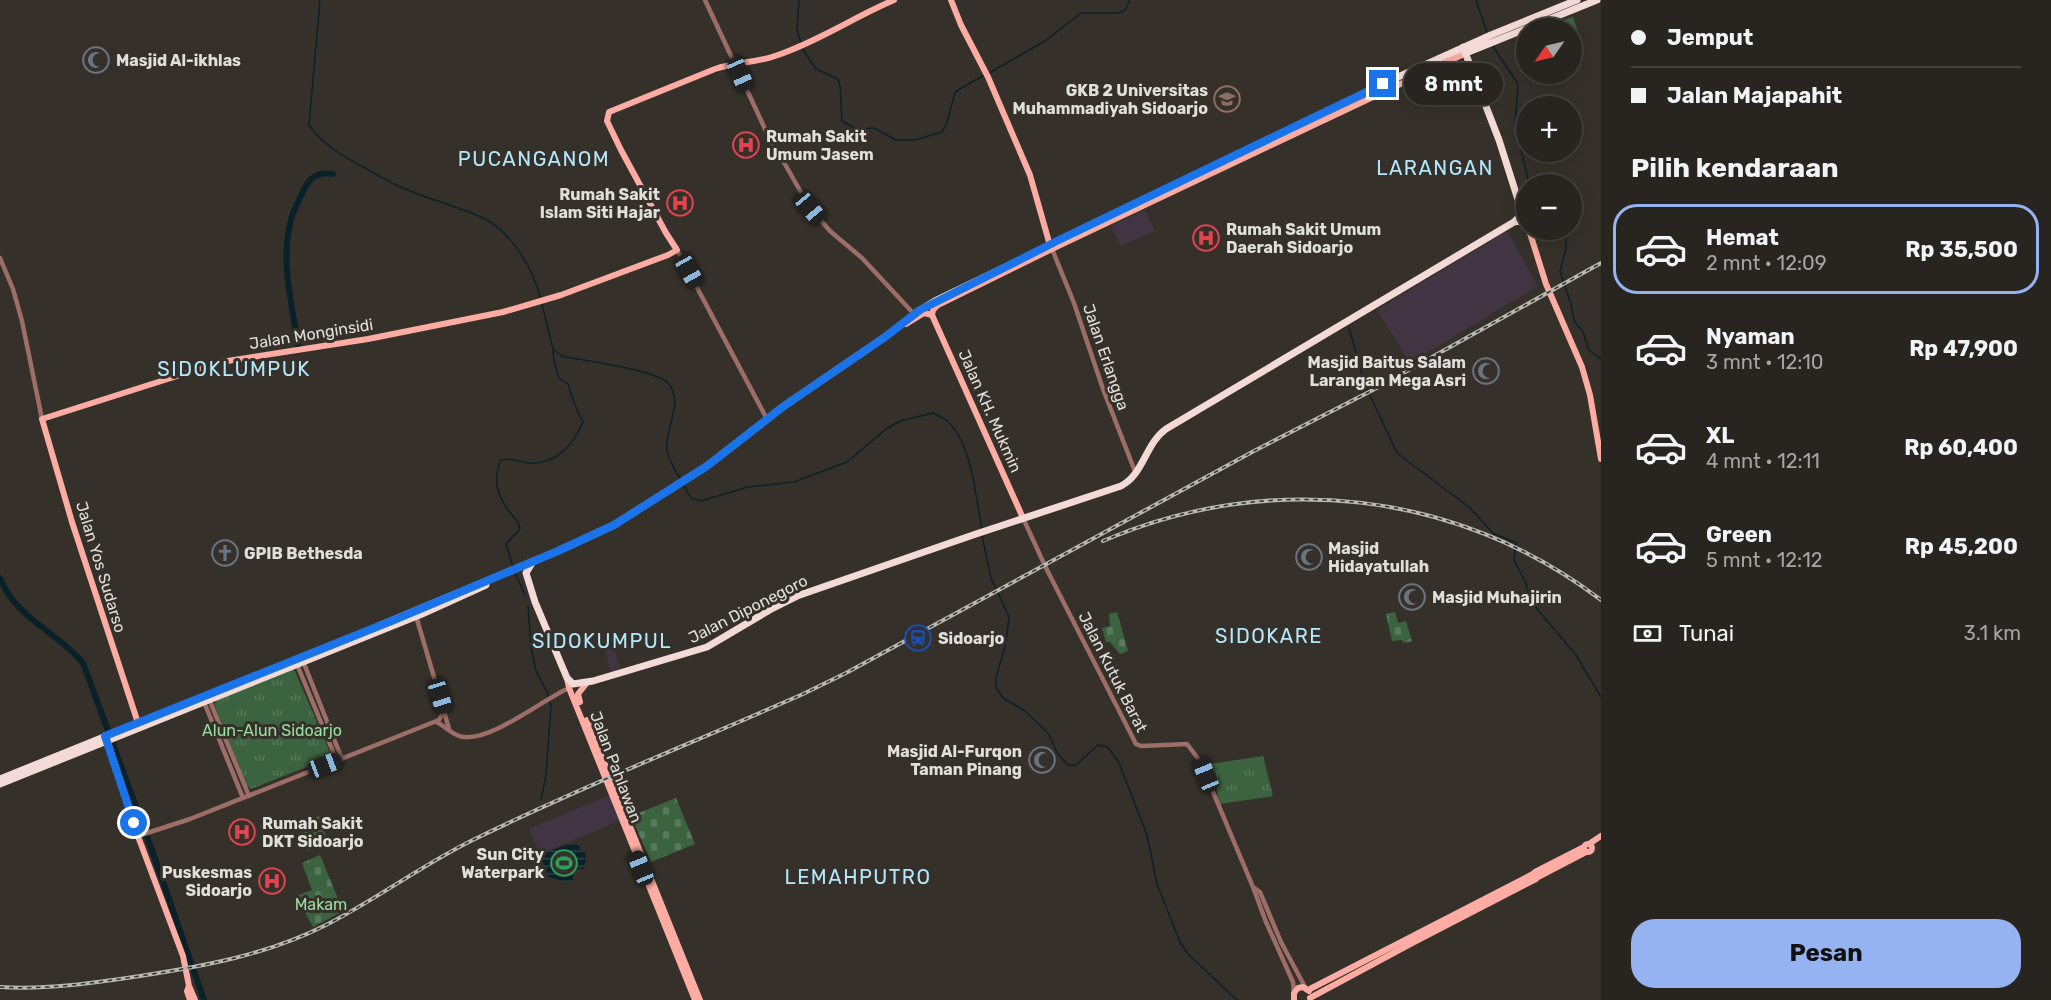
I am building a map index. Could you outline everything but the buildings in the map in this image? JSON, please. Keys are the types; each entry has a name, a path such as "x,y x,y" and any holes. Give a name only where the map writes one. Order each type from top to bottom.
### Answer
{"highway":[{"path":"299,660 416,616 614,525 719,458 767,419 935,301 1464,50 1577,0"},
{"path":"1490,39 1597,0"},
{"path":"1464,50 1499,140 1516,193"},
{"path":"1136,474 1155,438 1166,429 1514,222"},
{"name":"Jalan Diponegoro","path":"586,684 707,647 772,608 797,596 1121,486 1132,480 1136,474"},
{"path":"533,561 526,570 526,578 567,678 573,684 586,684"},
{"path":"0,779 207,698 513,571 526,578"},
{"path":"0,784 138,723 207,698"}],"main road":[{"path":"678,250 666,233 607,120 612,109 715,69 774,56 804,44 894,0"},
{"path":"892,331 924,313 932,315 938,305 1051,247 1030,176 951,0"},
{"path":"1532,240 1546,284 1582,367 1590,395 1601,459"},
{"name":"Jalan Monginsidi","path":"42,419 221,362 368,339 503,312 545,301 626,272 678,250"},
{"name":"Jalan KH. Mukmin","path":"932,315 1023,518"},
{"name":"Jalan Yos Sudarso","path":"42,419 72,522 138,723"},
{"name":"Jalan Pahlawan","path":"567,678 569,688 682,964 700,1000"},
{"name":"Jalan Pahlawan","path":"586,684 579,694 579,700 695,1000"},
{"path":"569,688 579,700"},
{"path":"110,737 144,835 195,1000"},
{"path":"1588,848 1601,836"},
{"path":"1288,1000 1294,996 1298,988 1306,989 1588,848 1601,845"},
{"path":"1306,989 1310,999 1440,924"},
{"path":"189,986 190,1000"}],"street":[{"path":"705,0 766,131 810,208 830,231 862,258 914,314"},
{"name":"Jalan Erlangga","path":"1051,247 1074,303 1136,474"},
{"path":"678,250 767,419"},
{"path":"0,258 13,289 22,321 42,419"},
{"name":"Jalan Kutuk Barat","path":"1023,518 1136,744 1141,746 1183,743 1190,746 1200,761 1293,982 1294,996"},
{"path":"416,616 449,730"},
{"path":"299,660 340,760"},
{"path":"436,722 462,737 480,735 512,721 569,688"},
{"path":"207,698 246,797"},
{"path":"144,835 436,722 442,717 444,711"},
{"name":"Jalan Kutuk Barat","path":"1253,887 1260,892 1298,978 1306,989"}],"shaded area":[{"path":"1145,210 1155,231 1121,246 1111,226"},
{"path":"1507,231 1538,286 1410,363 1377,310"},
{"path":"613,644 620,669 611,672 604,646"},
{"path":"610,795 621,820 540,854 529,829"}],"green space":[{"path":"1117,612 1128,651 1120,654 1110,642 1106,642 1102,628 1110,626 1109,614"},
{"path":"1395,612 1398,623 1406,621 1412,641 1405,643 1401,640 1392,641 1386,614"},
{"name":"Alun-Alun Sidoarjo","path":"294,669 332,757 251,789 246,785 214,704 217,700"},
{"path":"1263,756 1273,796 1220,804 1210,764"},
{"path":"676,798 695,844 651,862 631,816"},
{"path":"319,816 328,841 307,851 298,823"},
{"name":"Makam","path":"320,855 343,911 313,927 296,896 312,890 302,863"}],"water":[{"name":"Sun City Waterpark","path":"572,843 580,846 579,849 585,852 586,861 583,870 579,868 573,872 573,880 566,882 548,877 540,854"}],"waterway":[{"path":"320,0 309,125 333,149 383,178 413,192 475,214 495,226 513,243 528,265 541,300"},
{"path":"799,0 797,29 801,44"},
{"path":"989,73 1045,41 1081,13 1119,13 1125,10 1130,0"},
{"path":"1476,0 1488,35"},
{"path":"1492,45 1518,84 1515,125 1527,174"},
{"path":"802,48 816,69 838,79 842,121 856,129 874,128 896,140 915,140 942,132 947,123 955,92 984,75"},
{"path":"298,345 287,267 291,220 297,203 310,180 317,175 333,174"},
{"path":"1566,240 1560,271 1574,321 1583,332 1589,350 1601,359"},
{"path":"542,304 553,349 562,356 635,370 669,384 675,404 667,440 667,452 681,480"},
{"path":"1349,328 1365,385 1397,453 1469,507 1493,533 1516,543 1514,560 1525,581 1531,600 1576,655 1601,697"},
{"path":"513,567 506,544 520,529 498,492 497,473 501,460 529,463 547,461 569,446 583,422 568,384 559,378 553,351"},
{"path":"683,484 691,498 701,501 748,487 794,482 847,462 886,429 900,421 933,413 946,420 962,442 972,471 982,530"},
{"path":"982,535 991,578 1009,617 1006,643 996,677 996,687 1003,698 1025,711 1048,733 1058,754 1068,765 1076,765 1098,745 1108,747 1119,763 1147,835 1157,884 1180,942 1188,954 1237,1000"},
{"path":"514,571 525,595"},
{"path":"0,578 16,604 83,663 204,1000"},
{"path":"528,606 531,647 536,671 547,692 551,706 546,775 541,800"}],"railway":[{"path":"0,987 35,988 70,985 164,972 258,952 304,935 346,914 479,837 846,673 1254,451 1371,391 1601,263"},
{"path":"1103,541 1166,519 1230,505 1295,499 1360,503 1424,514 1486,534 1545,563 1601,600"}],"place":[{"name":"Masjid Al-ikhlas","path":"96,60"},
{"name":"GKB 2 Universitas Muhammadiyah Sidoarjo","path":"1227,99"},
{"name":"Rumah Sakit Umum Jasem","path":"746,145"},
{"name":"Rumah Sakit Islam Siti Hajar","path":"680,203"},
{"name":"Rumah Sakit Umum Daerah Sidoarjo","path":"1206,238"},
{"name":"Masjid Baitus Salam Larangan Mega Asri","path":"1486,371"},
{"name":"GPIB Bethesda","path":"225,553"},
{"name":"Masjid Hidayatullah","path":"1309,557"},
{"name":"Masjid Muhajirin","path":"1412,597"},
{"name":"Sidoarjo","path":"918,638"},
{"name":"Masjid Al-Furqon Taman Pinang","path":"1042,760"},
{"name":"Rumah Sakit DKT Sidoarjo","path":"242,832"},
{"name":"Sun City Waterpark","path":"564,863"},
{"name":"Puskesmas Sidoarjo","path":"272,881"}],"district":[{"name":"PUCANGANOM","path":"534,159"},
{"name":"LARANGAN","path":"1435,168"},
{"name":"SIDOKLUMPUK","path":"234,369"},
{"name":"SIDOKARE","path":"1269,636"},
{"name":"SIDOKUMPUL","path":"602,641"},
{"name":"LEMAHPUTRO","path":"858,877"}],"route":[{"path":"134,823 105,736 394,620 614,525 719,458 784,406 935,301 1383,84"}]}
